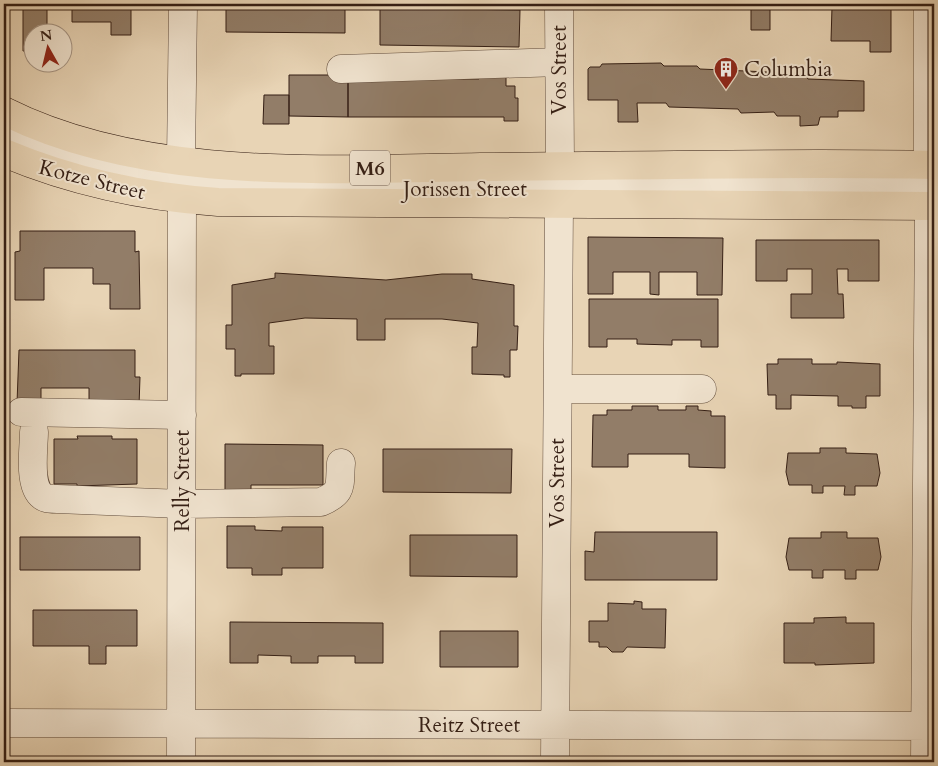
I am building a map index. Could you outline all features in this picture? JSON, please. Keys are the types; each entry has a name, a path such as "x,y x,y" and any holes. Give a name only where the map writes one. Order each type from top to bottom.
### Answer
{"main road":[{"name":"Kotze Street","path":"4,110 70,138 134,154 181,160"},
{"name":"Kotze Street","path":"4,153 63,176 123,190 182,200"},
{"name":"Jorissen Street","path":"181,160 277,167 560,167 932,186"},
{"name":"Jorissen Street","path":"182,200 255,204 559,204 932,186"}],"street":[{"path":"181,160 183,4"},
{"name":"Vos Street","path":"559,4 560,167"},
{"path":"925,762 930,726 932,186 928,4"},
{"path":"341,69 559,62"},
{"name":"Jorissen Street","path":"4,127 62,150 122,166 202,178 278,181 932,186"},
{"name":"Jorissen Street","path":"4,134 45,151 118,174 205,186 279,188 932,186"},
{"name":"Relly Street","path":"181,762 182,200"},
{"name":"Vos Street","path":"555,762 559,204"},
{"path":"558,389 702,389"},
{"path":"182,416 28,422 34,483 37,491 45,498 182,504 321,502 335,496 339,488 341,463"},
{"name":"Reitz Street","path":"4,723 930,726"}],"building":[{"path":"23,4 47,4 47,22 23,22"},
{"path":"72,4 131,4 131,35 111,35 111,22 72,22"},
{"path":"226,4 345,4 345,33 226,32"},
{"path":"751,4 770,4 770,30 751,30"},
{"path":"822,4 861,4 861,8 871,7 871,4 891,4 891,52 870,52 870,41 831,41 832,7 822,7"},
{"path":"380,8 520,10 519,47 380,45"},
{"name":"Columbia","path":"661,63 664,66 697,66 700,69 768,72 771,76 805,75 808,79 864,81 864,111 838,111 838,117 820,117 818,125 800,126 800,116 777,116 774,112 741,113 738,109 669,107 666,103 637,103 638,122 618,122 618,100 588,100 588,69 590,67 600,67 602,64"},
{"path":"348,74 453,79 479,79 479,74 506,75 506,86 515,86 515,98 518,98 518,121 504,121 504,117 348,117"},
{"path":"289,75 348,75 348,117 289,116"},
{"path":"264,95 289,95 289,124 263,124"},
{"path":"20,231 135,231 135,252 139,251 140,309 110,309 110,284 93,284 93,268 44,268 44,300 15,300 15,252 20,251"},
{"path":"588,237 723,238 722,295 697,295 697,272 659,272 659,295 650,294 650,272 613,272 613,294 588,294"},
{"path":"756,240 879,240 879,281 848,281 848,269 837,269 838,294 843,294 844,318 791,318 791,294 812,294 812,269 787,269 787,281 756,281"},
{"path":"275,273 386,280 442,274 472,274 472,279 514,285 514,326 518,326 517,350 510,350 510,377 504,377 504,375 472,374 472,347 477,347 478,323 442,319 385,319 385,340 357,340 357,319 305,318 269,323 269,346 274,346 274,374 241,374 241,376 235,376 235,349 226,349 226,325 232,325 232,285 275,278"},
{"path":"589,299 718,299 718,347 701,347 701,340 672,340 672,345 637,344 637,339 607,339 607,347 589,347"},
{"path":"19,350 135,350 135,377 140,377 139,406 89,406 89,388 41,388 41,403 17,403"},
{"path":"778,359 812,359 812,364 837,364 837,362 880,364 880,396 866,396 866,408 852,408 852,406 838,406 838,396 791,395 791,409 776,409 776,395 768,395 767,364 778,364"},
{"path":"632,406 658,406 658,410 686,410 686,406 698,406 698,410 711,411 711,416 725,416 725,468 689,467 689,454 628,454 628,467 592,467 593,415 607,415 607,410 632,410"},
{"path":"77,436 112,436 112,439 137,439 137,484 77,486 77,484 54,484 54,439 78,439"},
{"path":"225,444 323,445 323,485 251,485 251,493 225,493"},
{"path":"820,448 846,448 846,453 877,454 880,473 877,486 855,486 855,495 844,495 845,486 823,486 823,493 812,493 812,485 789,485 786,472 788,453 820,453"},
{"path":"383,449 512,449 511,493 383,492"},
{"path":"227,526 255,526 255,530 282,531 282,527 323,527 323,568 282,568 282,575 252,575 252,568 227,568"},
{"path":"595,532 717,532 717,580 585,580 585,551 594,552"},
{"path":"821,532 847,532 847,538 878,538 881,557 878,570 856,570 856,579 845,579 845,570 823,570 823,578 812,578 812,570 789,570 786,557 789,538 821,538"},
{"path":"410,535 517,535 517,577 410,576"},
{"path":"20,537 140,537 140,570 20,570"},
{"path":"634,601 642,602 642,609 666,609 665,648 627,647 623,652 612,652 607,647 599,647 599,642 589,642 589,621 608,621 608,603 634,604"},
{"path":"33,610 137,610 137,646 106,646 106,664 89,664 89,646 33,646"},
{"path":"846,617 846,623 874,623 874,663 815,665 815,663 784,663 784,623 814,623 814,618"},
{"path":"230,622 383,623 383,663 355,663 355,656 318,656 318,663 291,663 291,656 258,655 258,663 230,663"},
{"path":"440,631 518,631 518,667 440,667"}],"place":[{"name":"Columbia","path":"726,90"}]}
